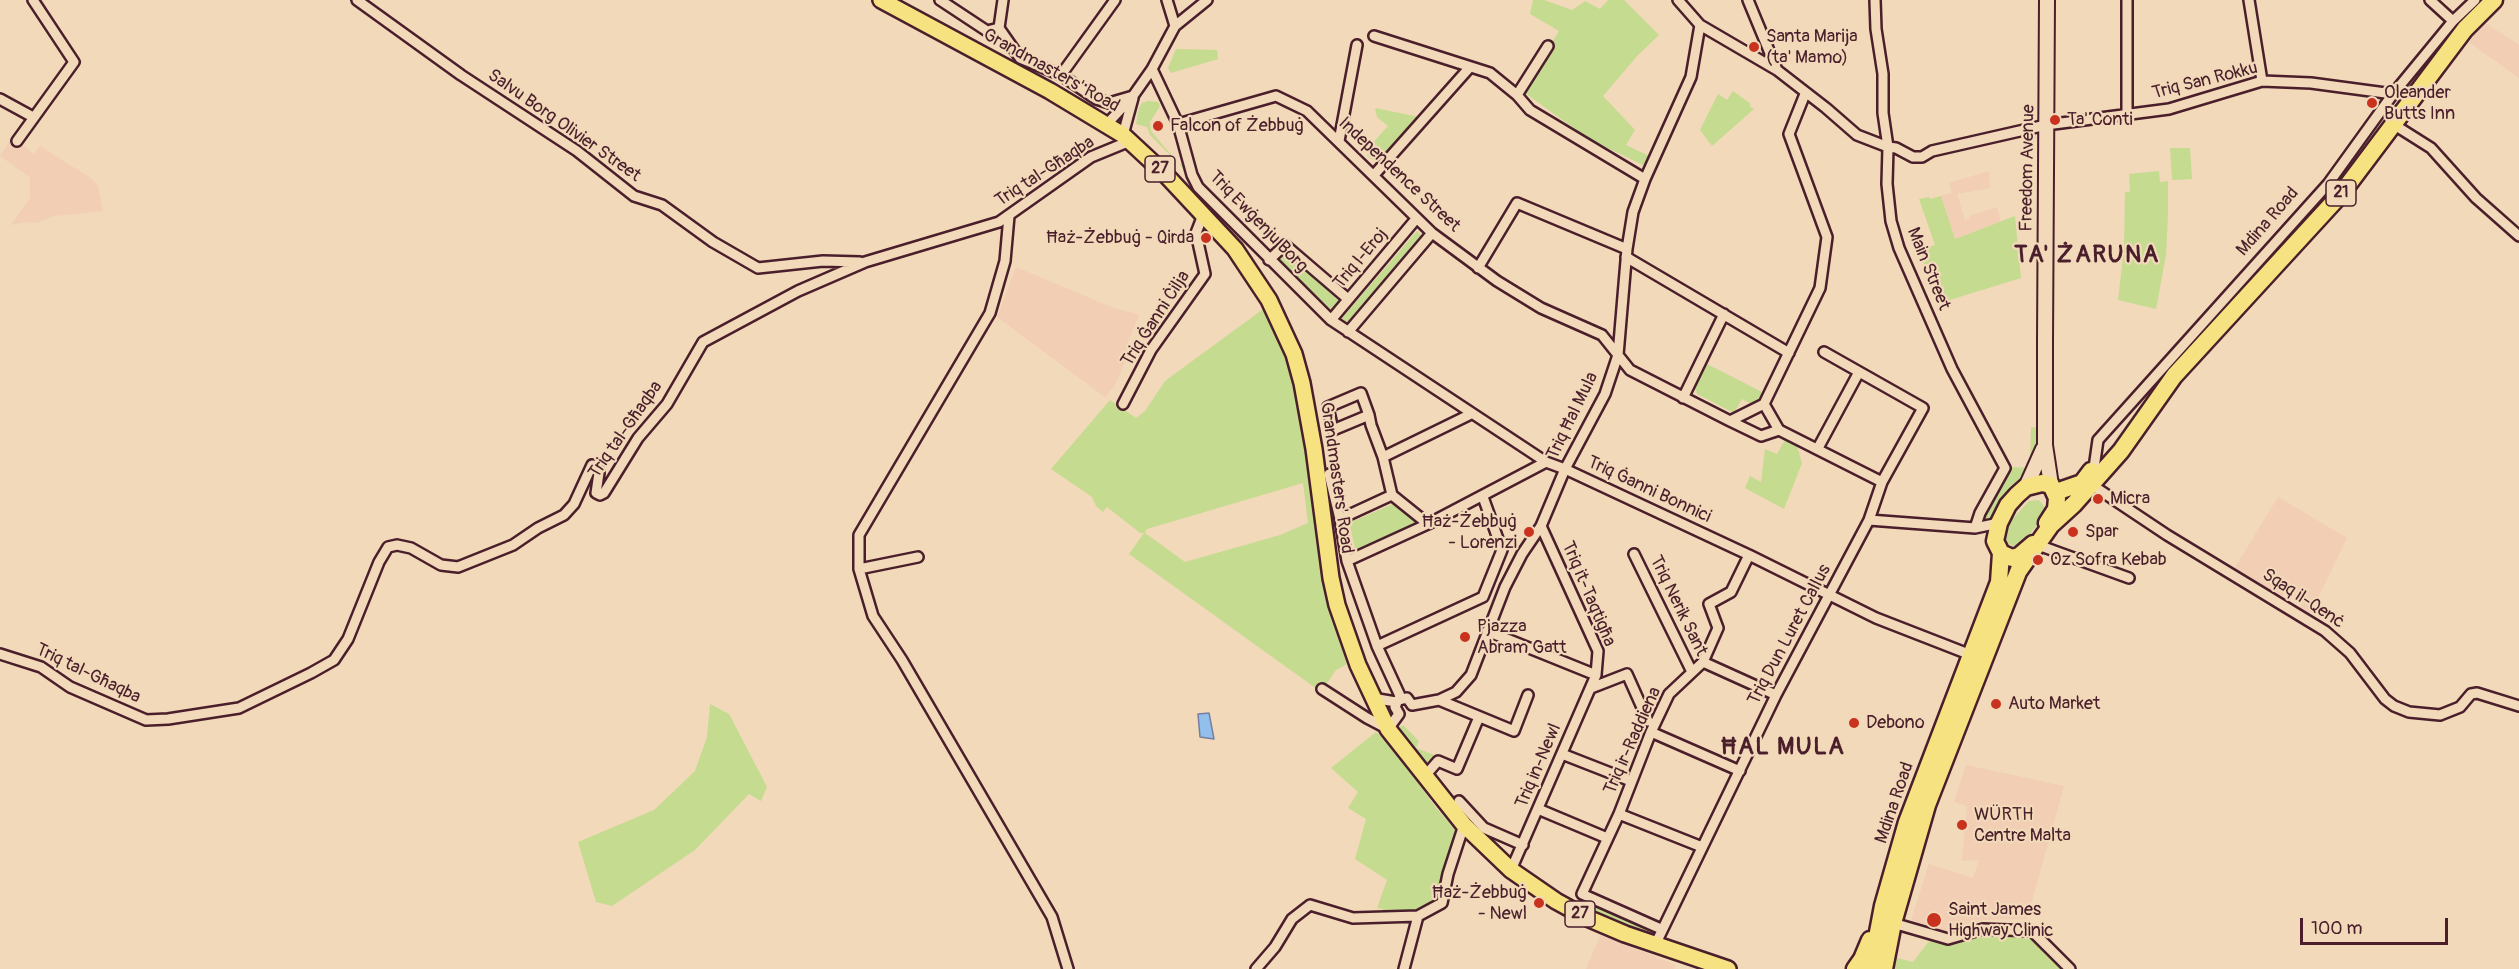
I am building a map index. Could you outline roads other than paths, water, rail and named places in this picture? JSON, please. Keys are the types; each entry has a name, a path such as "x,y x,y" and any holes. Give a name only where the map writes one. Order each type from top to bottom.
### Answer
{"highway":[{"name":"Mdina Road","path":"1884,969 1893,923 1927,806 2018,572 2056,509 2121,451 2174,376 2341,194 2465,28 2494,0"},
{"name":"Mdina Road","path":"1871,969 1883,906 1907,822 1999,582 1999,550 1995,541 1999,523 2008,505 2026,487 2036,484 2053,488 2082,483 2093,476"},
{"name":"Mdina Road","path":"2032,549 2093,476"},
{"path":"2053,488 2056,509"},
{"path":"1999,550 2012,558 2032,549"},
{"path":"1855,969 1866,951 1883,906"}],"main road":[{"name":"Grandmasters' Road","path":"881,0 1107,124 1127,138 1235,249 1253,274 1278,318 1294,354 1302,383 1312,438 1324,540 1333,587 1346,634 1372,698 1388,729 1464,825 1511,870 1585,917 1625,934 1658,936 1728,969"}],"street":[{"path":"17,141 74,62 33,0"},
{"name":"Salvu Borg Olivier Street","path":"357,0 461,75 577,151 634,196 662,205 713,242 758,268 823,261 865,262"},
{"path":"940,0 987,31 999,28"},
{"path":"1003,0 999,28 1020,58 1061,75 1102,101 1120,101 1133,96"},
{"path":"1061,75 1115,0"},
{"path":"1167,0 1175,26"},
{"path":"1107,124 1133,96 1152,69 1175,26 1207,0"},
{"path":"1678,0 1700,25 1777,70"},
{"path":"1748,0 1753,18 1777,70"},
{"name":"Main Street","path":"1875,0 1888,147 1887,184 1890,212 1899,248 1952,369 2005,468 1980,513 1975,528"},
{"name":"Freedom Avenue","path":"2047,0 2045,445 2053,488"},
{"path":"2127,0 2127,116"},
{"path":"2249,0 2262,81"},
{"path":"2430,0 2453,21"},
{"name":"Mdina Road","path":"2093,476 2098,440 2328,184 2392,94 2453,21 2475,0"},
{"name":"Triq Ħal Mula","path":"1412,705 1439,700 1456,692 1471,675 1504,587 1541,526 1565,469 1605,394 1618,354 1633,212 1645,179 1691,77 1700,25"},
{"path":"1374,36 1490,73 1530,110 1645,179"},
{"path":"1339,141 1357,45"},
{"path":"1516,95 1548,46"},
{"path":"1374,175 1470,67"},
{"name":"Triq Ewġenju Borg","path":"1152,69 1178,124 1192,175 1198,187 1331,320"},
{"name":"Triq San Rokku","path":"1777,70 1857,135 1896,148 1913,157 1922,157 1932,152 2046,125 2169,109 2262,81 2311,83 2392,94"},
{"path":"1730,421 1764,404 1820,288 1827,237 1789,134 1805,94"},
{"path":"1127,138 1133,96"},
{"name":"Independence Street","path":"1178,124 1276,96 1307,111 1416,219 1478,268 1541,308 1602,335 1630,370 1761,436 1779,430"},
{"path":"0,99 33,117"},
{"path":"2392,123 2431,148 2476,198 2519,236"},
{"name":"Triq tal-Għaqba","path":"0,654 41,667 70,687 146,720 168,719 239,708 333,660 348,639 379,562 388,547 397,545 411,548 441,566 458,567 513,545 538,528 564,515 574,504 592,465 597,466 599,473 596,493 600,495 604,493 638,438 667,404 703,342 798,291 865,262 999,222 1091,157 1127,138"},
{"path":"1478,268 1517,203 1627,253 1789,353"},
{"name":"Triq Ġanni Ċilja","path":"1123,404 1151,350 1205,274 1196,233 1203,215"},
{"path":"1009,216 1005,261 990,313 859,535 859,569 873,616 902,660 1052,917 1068,969"},
{"name":"Triq l-Eroj","path":"1331,320 1416,219"},
{"name":"Triq l-Eroj","path":"1348,332 1432,233"},
{"path":"1269,260 1285,245 1348,299"},
{"path":"1683,398 1724,314"},
{"name":"Triq Ġanni Bonnici","path":"1331,320 1546,462 1749,555 1876,618 1971,655"},
{"path":"1818,448 1859,372 1824,352"},
{"name":"Triq Dun Luret Callus","path":"1658,936 1776,695 1869,520 1882,482 1923,408 1859,372"},
{"path":"1370,420 1333,430 1328,407 1361,393 1383,457 1392,495 1428,524"},
{"path":"1764,404 1779,430 1882,482"},
{"path":"1383,457 1471,414"},
{"name":"Freedom Avenue","path":"2026,487 2045,445"},
{"path":"1347,561 1483,497 1546,462"},
{"path":"1329,474 1347,561 1398,700 1395,710 1404,715 1409,713 1412,705 1409,700 1398,700 1372,698"},
{"name":"Sqaq il-Qenċ","path":"2093,476 2177,541 2325,632 2345,648 2385,699 2394,706 2409,712 2440,715 2460,707 2471,694 2477,693 2519,706"},
{"path":"1340,519 1392,495"},
{"path":"1377,646 1483,597 1502,550 1483,497"},
{"path":"1869,520 1975,528 1999,523"},
{"name":"Triq it-Taqtigħa","path":"1541,526 1598,651 1596,675"},
{"path":"1975,528 1986,534 1999,550"},
{"path":"2032,549 2128,579"},
{"name":"Triq Nerik Sant","path":"1634,554 1692,672"},
{"name":"Triq ir-Raddiena","path":"1658,936 1582,894 1669,694 1703,662 1718,628 1709,604 1731,592 1749,555"},
{"path":"859,569 918,557"},
{"path":"1487,630 1596,675"},
{"name":"Triq Nerik Sant","path":"1703,662 1776,695"},
{"path":"1591,688 1627,674 1648,721"},
{"name":"Triq in-Newl","path":"1511,870 1596,675"},
{"path":"1322,689 1366,718 1388,729 1399,714"},
{"path":"1439,700 1514,731 1528,695"},
{"path":"1424,777 1438,761 1457,769 1479,717"},
{"path":"1651,732 1740,771"},
{"path":"1562,754 1631,781"},
{"path":"1459,801 1484,828 1523,845"},
{"path":"1539,809 1607,838"},
{"path":"1618,814 1702,847"},
{"path":"1256,969 1275,948 1292,919 1310,905 1353,918 1418,916 1442,903 1448,874 1464,825"},
{"path":"1404,969 1418,916"},
{"path":"1893,923 1948,939 1983,929 2032,931 2070,969"}],"water":[{"path":"1209,713 1214,739 1200,737 1198,714"}],"place":[{"name":"Santa Marija (ta' Mamo)","path":"1754,47"},
{"name":"Oleander Butts Inn","path":"2372,103"},
{"name":"Ta' Conti","path":"2055,120"},
{"name":"Falcon of Żebbuġ","path":"1158,126"},
{"name":"Ħaż-Żebbuġ - Qirda","path":"1206,238"},
{"name":"Micra","path":"2098,499"},
{"name":"Ħaż-Żebbuġ - Lorenzi","path":"1529,532"},
{"name":"Spar","path":"2073,532"},
{"name":"Oz Sofra Kebab","path":"2038,560"},
{"name":"Pjazza Abram Gatt","path":"1465,637"},
{"name":"Auto Market","path":"1996,704"},
{"name":"Debono","path":"1854,723"},
{"name":"WÜRTH Centre Malta","path":"1962,825"},
{"name":"Ħaż-Żebbuġ - Newl","path":"1539,903"},
{"name":"Saint James Highway Clinic","path":"1934,920"}],"district":[{"name":"TA' ŻARUNA","path":"2087,256"},
{"name":"ĦAL MULA","path":"1783,748"}]}
